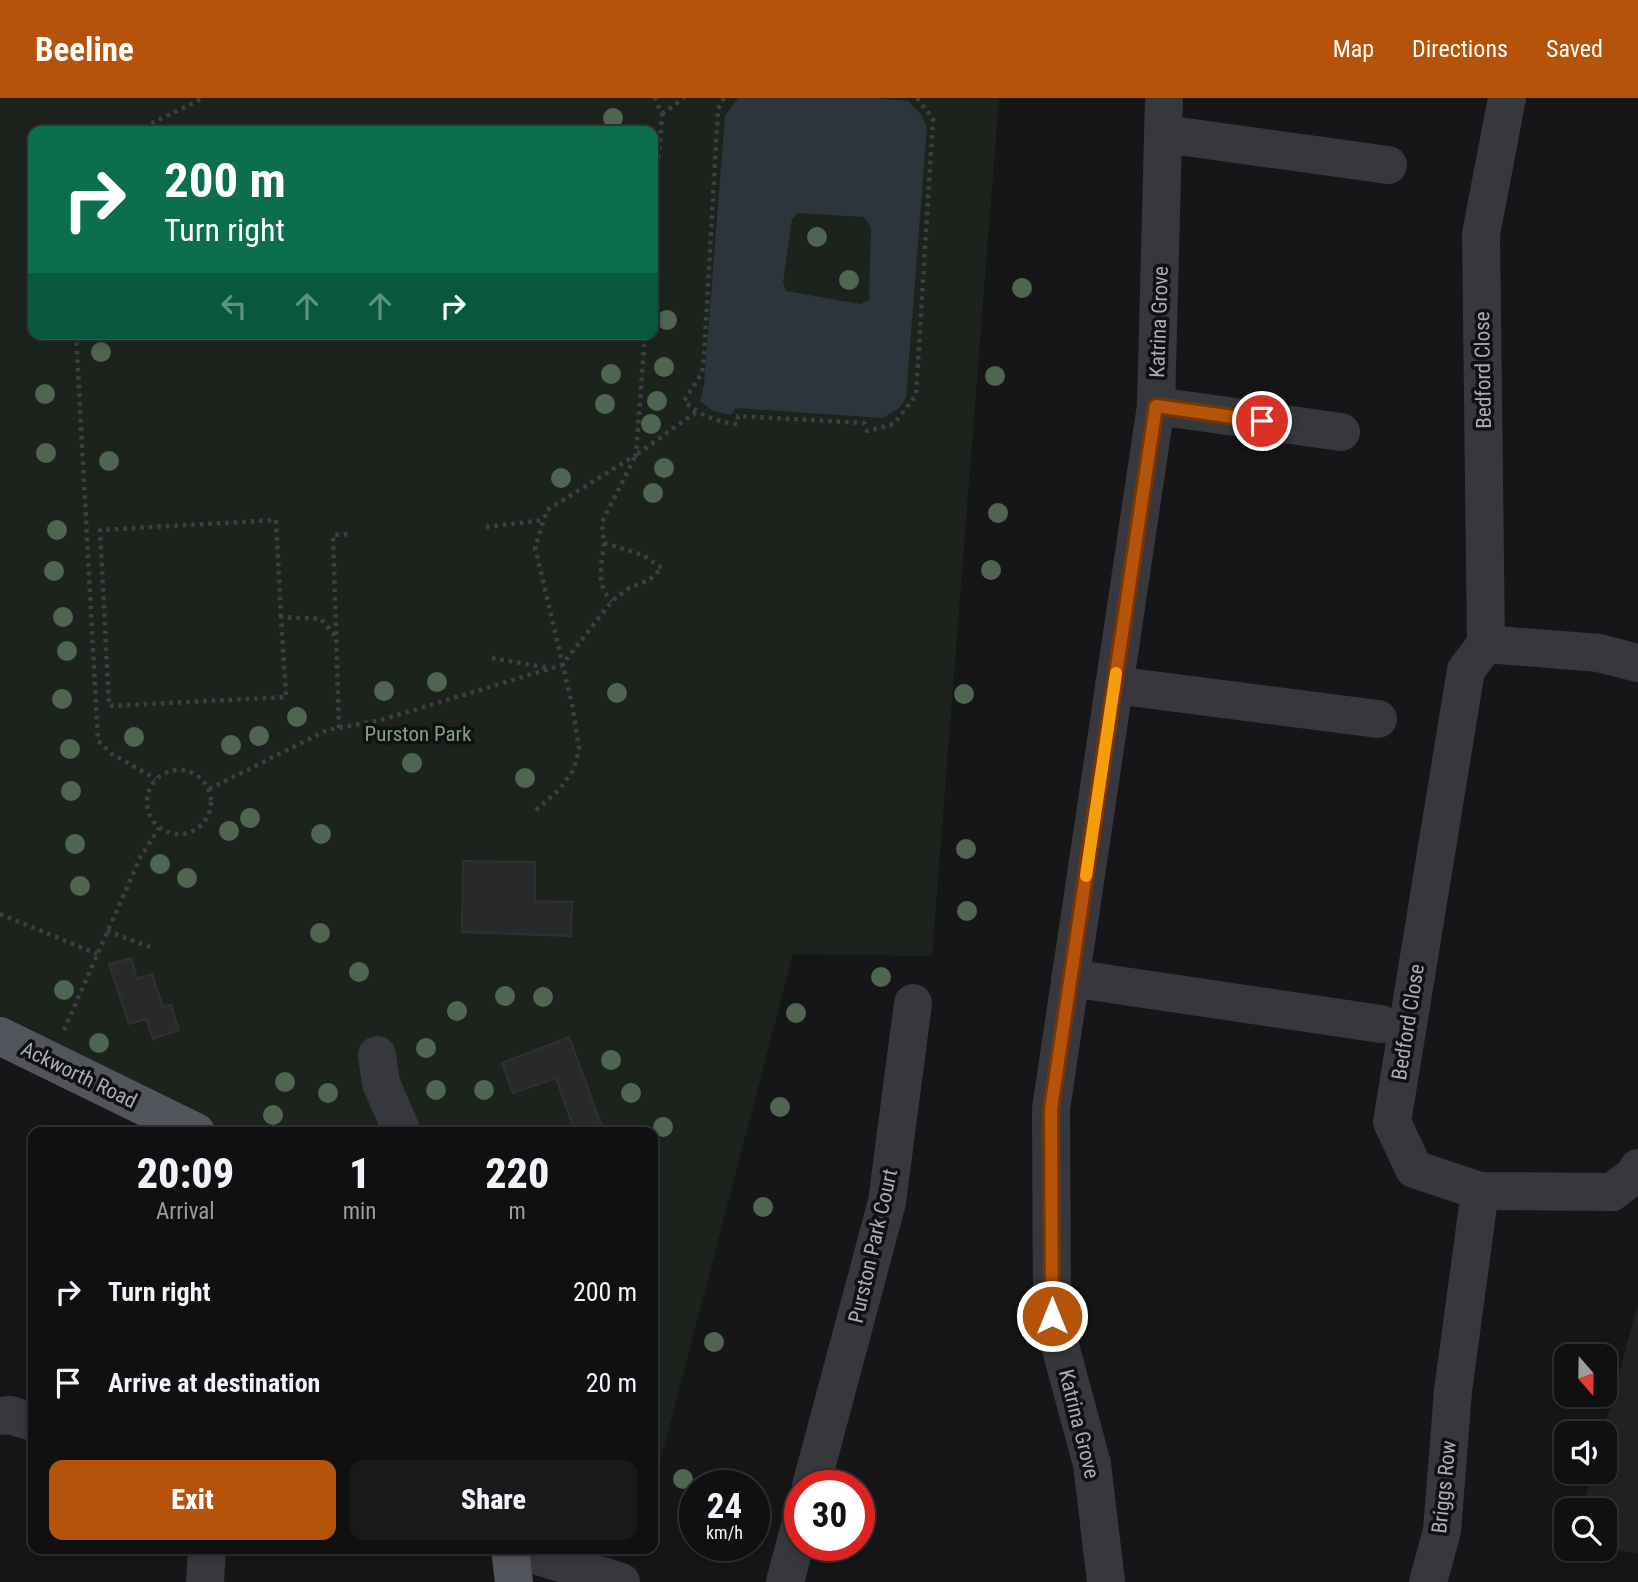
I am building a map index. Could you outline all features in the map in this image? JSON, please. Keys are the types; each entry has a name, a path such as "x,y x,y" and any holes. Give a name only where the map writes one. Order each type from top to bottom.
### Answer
{"main road":[{"name":"Ackworth Road","path":"0,1036 186,1127"},
{"path":"511,1554 514,1582"}],"street":[{"name":"Bedford Close","path":"1507,98 1481,234 1486,644 1466,670 1392,1122 1413,1169 1480,1191 1612,1192 1637,1173 1638,1168"},
{"path":"1164,116 1388,165"},
{"name":"Katrina Grove","path":"1106,1582 1092,1464 1052,1316 1051,1109 1156,406 1164,116"},
{"path":"1156,406 1341,432"},
{"path":"1486,644 1599,653 1638,663"},
{"path":"1114,685 1378,719"},
{"path":"1070,978 1381,1024"},
{"name":"Purston Park Court","path":"815,1470 887,1202 914,1003"},
{"path":"377,1055 381,1083 400,1127"},
{"name":"Briggs Row","path":"1428,1582 1442,1531 1453,1391 1480,1191"},
{"path":"0,1416 28,1422"},
{"path":"205,1582 207,1554"},
{"path":"532,1554 621,1582"},
{"path":"785,1582 791,1561"}],"path":[{"path":"146,126 203,98"},
{"path":"655,98 662,114 658,168"},
{"path":"662,114 684,98"},
{"path":"724,98 718,109 702,373 684,401 696,412 737,424 737,416 750,416 864,424 867,432 880,431 894,424 916,395 933,119 917,98"},
{"path":"76,340 98,741 112,754 156,779"},
{"path":"612,601 603,592 600,577 604,543 602,522 636,455 645,340"},
{"path":"536,810 559,789 574,769 579,748 535,547 547,510 636,455 696,412"},
{"path":"276,520 281,617 286,696 110,706 100,530 276,520"},
{"path":"486,527 544,520"},
{"path":"339,728 333,536 351,534"},
{"path":"209,789 265,758 327,730 394,716 562,665 612,601 649,580 662,568 643,555 604,543"},
{"path":"281,617 321,619 337,638"},
{"path":"492,658 551,668"},
{"path":"175,770 185,771 203,780 209,789 210,810 199,828 180,835 159,828 147,810 147,797 156,779 175,770"},
{"path":"50,1061 140,858 159,828"},
{"path":"0,914 97,954"},
{"path":"107,931 150,947"}],"shaded area":[{"path":"738,98 877,98 908,101 921,114 927,127 906,398 899,408 883,418 736,408 731,415 713,411 700,401 704,385 725,116","holes":["798,213 864,217 871,227 869,300 860,304 786,291 783,282 792,219"]},
{"path":"1638,1303 1638,1553 1617,1551 1617,1498 1585,1498 1589,1484 1617,1484 1617,1421 1606,1421 1610,1407 1617,1407 1617,1381"}],"green space":[{"name":"Purston Park","path":"0,98 999,98 932,956 793,954 658,1470 658,1127 182,1127 0,1036"}],"building":[{"path":"463,861 535,862 535,901 572,902 571,936 462,932"},
{"path":"131,958 137,979 152,974 163,1007 171,1005 179,1030 153,1039 146,1019 129,1024 109,964"},
{"path":"569,1037 602,1127 573,1127 556,1078 513,1093 502,1063"}],"slow traffic":[{"path":"1086,876 1116,673"}],"route":[{"path":"1052,1316 1051,1109 1156,406 1262,421"}]}
